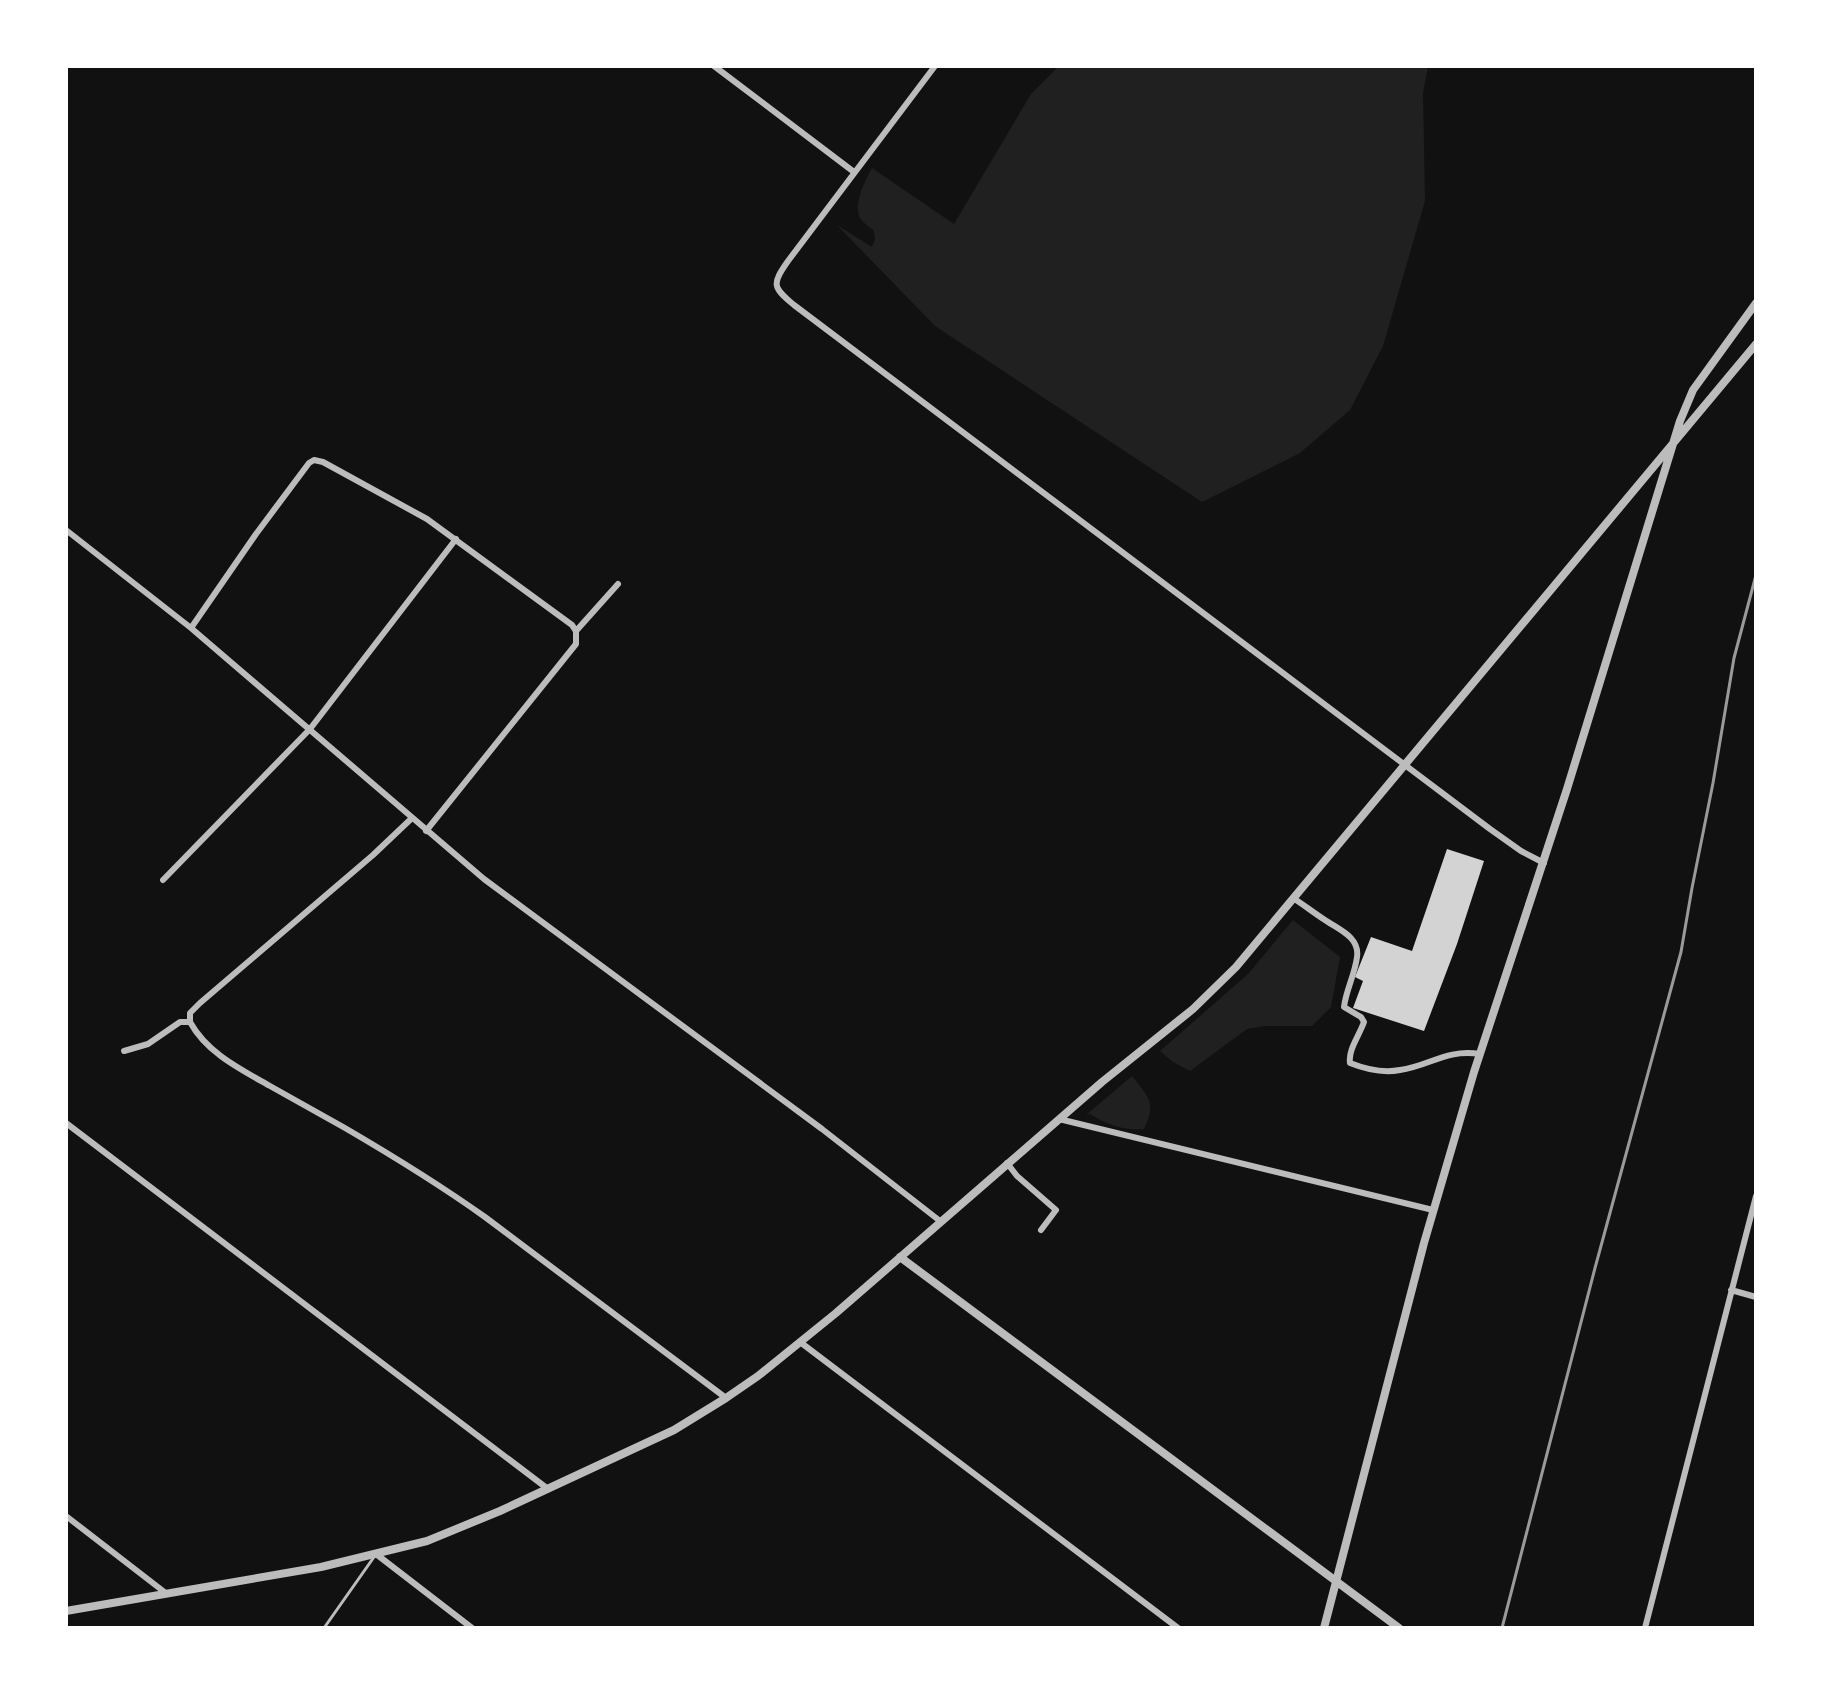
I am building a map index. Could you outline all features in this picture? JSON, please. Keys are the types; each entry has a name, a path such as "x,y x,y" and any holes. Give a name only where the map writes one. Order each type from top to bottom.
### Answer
{"street":[{"path":"714,66 854,172"},
{"path":"935,66 788,261 777,277 775,284 778,291 1404,765 1521,851 1544,863"},
{"path":"1324,1628 1433,1210 1673,444 1699,382 1756,303"},
{"path":"66,1611 321,1567 427,1541 674,1430 726,1398 836,1313 1007,1163 1207,996 1236,967 1756,344"},
{"path":"1699,382 1707,394 1716,393"},
{"path":"191,628 256,534 314,460 427,519 572,625 576,631 576,644 426,831"},
{"path":"66,530 191,628 484,879 822,1129 940,1221"},
{"path":"163,880 310,729 456,539"},
{"path":"576,631 618,584"},
{"path":"412,818 200,1003 190,1013 190,1022 196,1033 225,1059 448,1191 726,1398"},
{"path":"1293,898 1343,930 1356,949 1357,958 1344,1007 1364,1022 1351,1051 1350,1063 1377,1071 1399,1071 1451,1054 1480,1054"},
{"path":"124,1051 148,1044 180,1022 190,1022"},
{"path":"1059,1119 1433,1210"},
{"path":"66,1123 548,1489"},
{"path":"1007,1163 1017,1176 1056,1210 1041,1230"},
{"path":"1645,1628 1756,1196"},
{"path":"900,1257 1399,1628"},
{"path":"1731,1290 1756,1297"},
{"path":"800,1342 1178,1628"},
{"path":"66,1516 167,1594"},
{"path":"376,1554 472,1628"}],"lane":[{"path":"324,1628 376,1554"}],"shaded area":[{"path":"1059,66 1428,66 1423,93 1425,201 1383,346 1350,410 1300,453 1202,502 935,326 837,225 872,247 874,231 860,218 858,206 872,168 954,224 1031,94"},
{"path":"1293,920 1340,957 1331,1007 1312,1026 1247,1029 1190,1071 1160,1051 1248,974"},
{"path":"1132,1076 1149,1100 1150,1112 1144,1129 1123,1128 1086,1115"}],"building":[{"path":"1447,849 1484,861 1424,1031 1353,1008 1363,981 1355,977 1371,937 1412,951"}],"railway":[{"path":"1502,1628 1681,952 1734,658 1756,575"}]}
